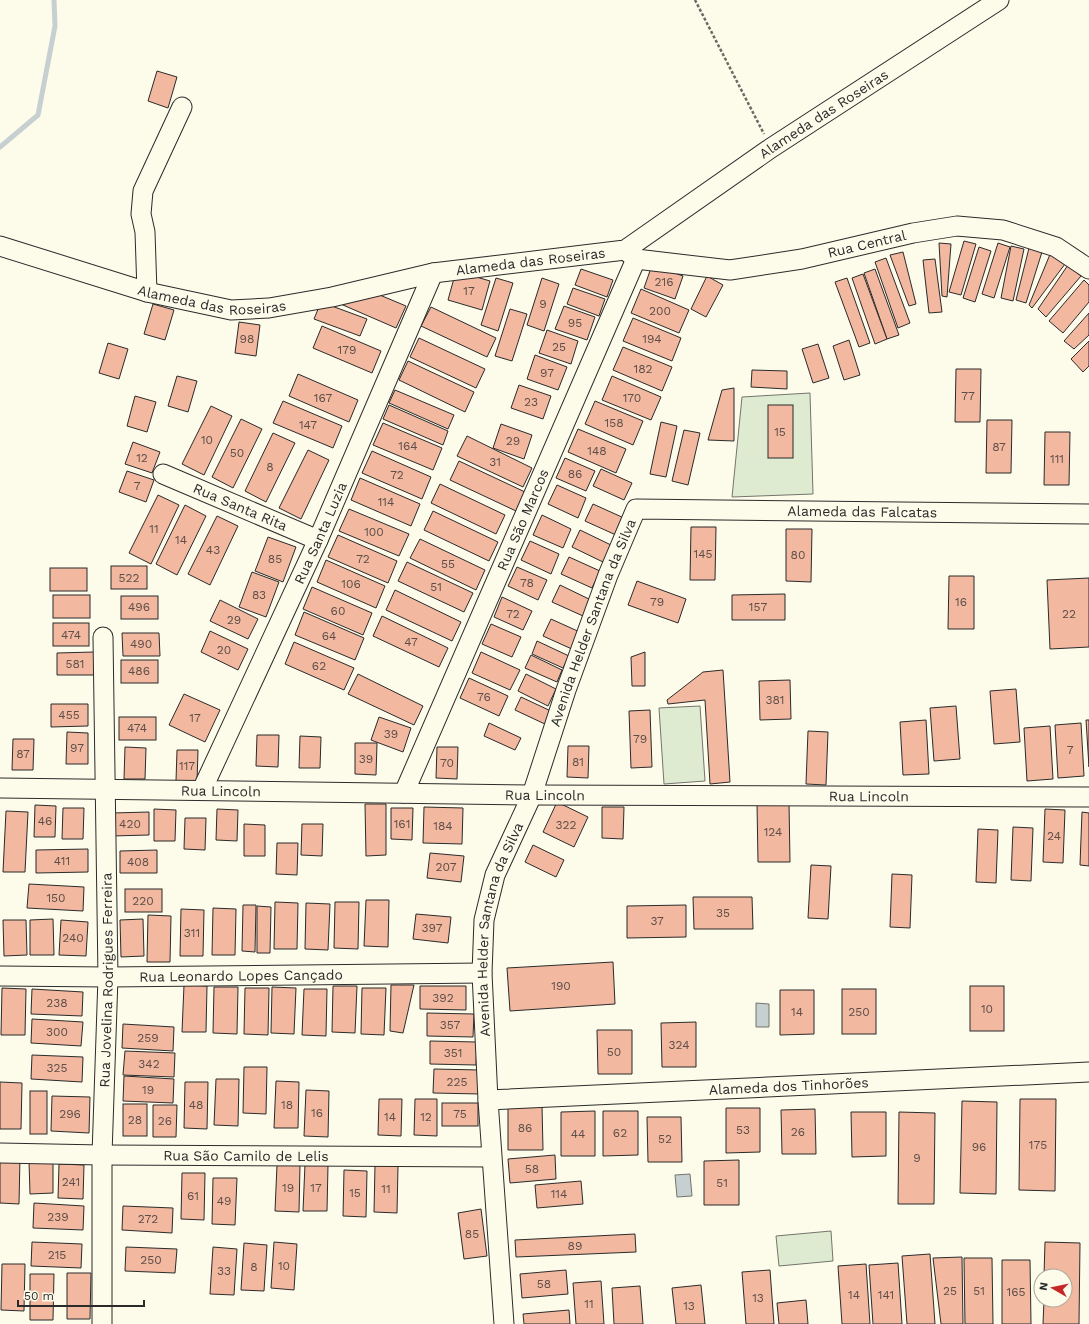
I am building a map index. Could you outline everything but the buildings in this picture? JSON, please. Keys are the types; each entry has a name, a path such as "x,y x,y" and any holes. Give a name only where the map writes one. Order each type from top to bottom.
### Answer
{"street":[{"name":"Alameda das Roseiras","path":"0,246 147,292 231,310 269,308 332,297 433,272 630,254 771,148 998,0"},
{"path":"147,292 145,232 141,214 142,191 182,106"},
{"name":"Rua Central","path":"630,254 730,270 802,259 913,233 957,226 1002,230 1056,247 1089,269"},
{"name":"Rua São Marcos","path":"404,793 630,254"},
{"name":"Rua Santa Luzia","path":"202,790 318,540 433,272"},
{"name":"Rua Santa Rita","path":"163,474 318,540"},
{"name":"Alameda das Falcatas","path":"636,509 1089,514"},
{"name":"Avenida Helder Santana da Silva","path":"504,1324 488,1100 482,973 484,920 495,875 532,795 568,683 608,575 636,509"},
{"name":"Rua Jovelina Rodrigues Ferreira","path":"102,1324 102,1155 108,977 104,789 103,637"},
{"name":"Rua Lincoln","path":"0,788 532,795 1089,797"},
{"name":"Rua Leonardo Lopes Cançado","path":"0,976 108,977 482,973"},
{"name":"Alameda dos Tinhorões","path":"488,1100 1089,1072"},
{"name":"Rua São Camilo de Lelis","path":"0,1153 491,1157"}],"path":[{"path":"695,0 771,148"}],"green space":[{"path":"810,393 813,494 732,497 742,397"},
{"path":"700,706 705,781 664,784 659,708"},
{"path":"831,1231 833,1261 779,1266 776,1236"}],"shaded area":[{"path":"756,1003 769,1004 769,1027 756,1027"},
{"path":"690,1174 692,1196 677,1197 675,1175"}],"waterway":[{"path":"0,147 38,115 55,26 54,0"}]}
